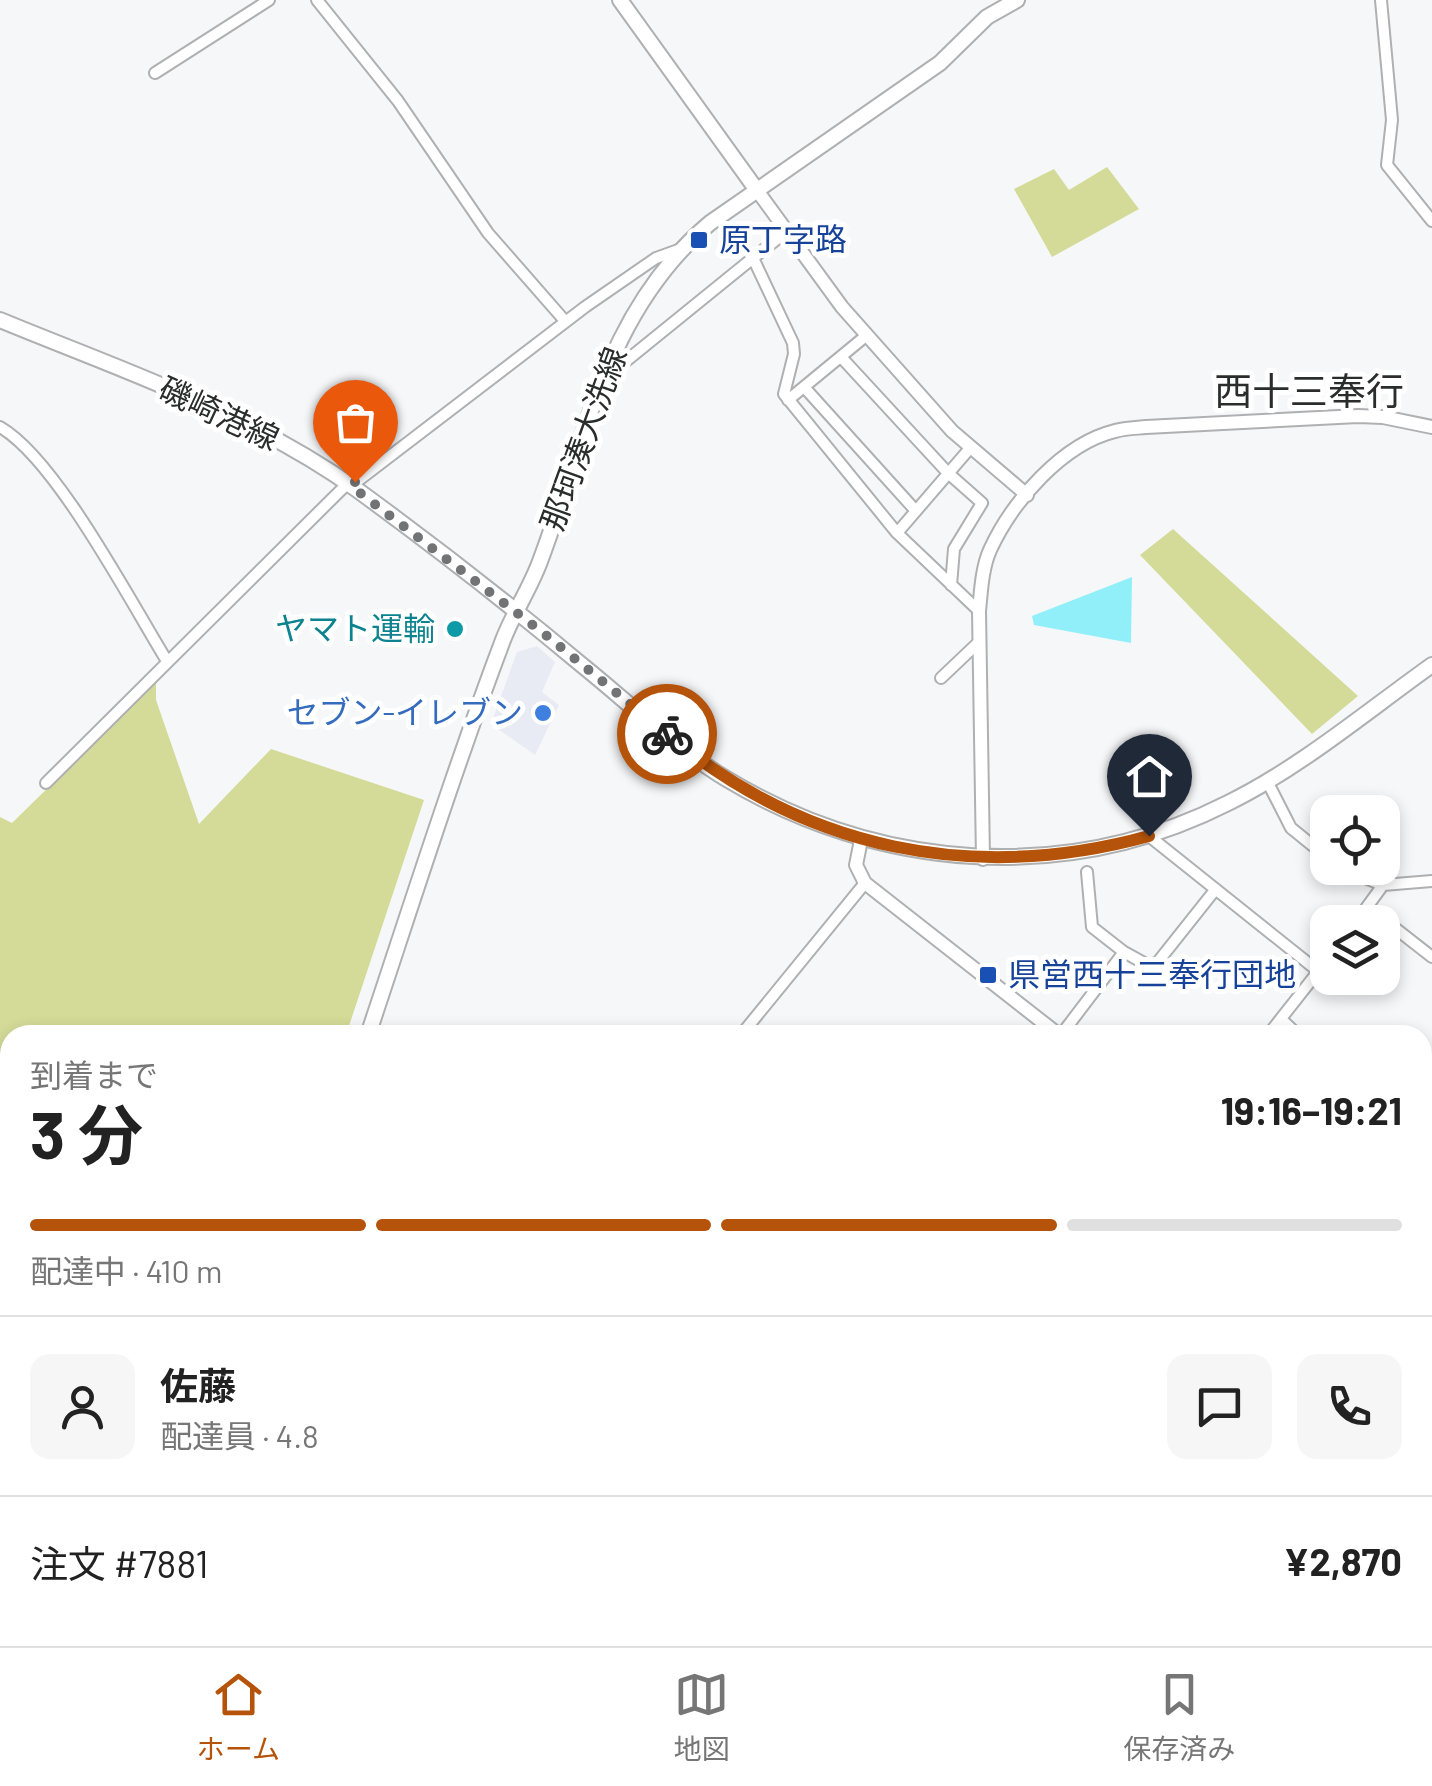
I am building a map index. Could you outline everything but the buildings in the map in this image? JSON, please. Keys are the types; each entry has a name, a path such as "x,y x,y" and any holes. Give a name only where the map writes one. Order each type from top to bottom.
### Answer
{"main road":[{"path":"620,0 756,189"},
{"path":"987,17 990,0"},
{"name":"那珂湊大洗線","path":"371,1025 480,705 543,553 599,389 628,320 681,249 756,189 940,63 987,17 1017,0"},
{"name":"磯崎港線","path":"0,320 276,437 349,485 516,612 719,775 780,809 860,840 914,852 983,858 1074,852 1149,836 1225,805 1267,781 1432,664"}],"street":[{"path":"156,74 269,0"},
{"path":"317,0 398,101 488,233 565,321"},
{"path":"1381,0 1392,120 1387,165 1432,221"},
{"path":"756,189 868,335 952,430 1027,495"},
{"path":"599,389 626,361 786,232"},
{"path":"46,783 349,485 565,321 656,258 681,249"},
{"path":"753,258 794,343 784,394 897,533 979,611"},
{"path":"788,400 868,335"},
{"path":"840,358 948,474 982,503 954,549 951,584"},
{"path":"804,387 916,511"},
{"path":"983,858 979,611 988,553 1027,495 1068,454 1116,430 1358,416 1432,427"},
{"path":"0,427 28,447 168,661"},
{"path":"897,533 970,447"},
{"path":"941,678 980,641"},
{"path":"1267,781 1291,828 1310,843"},
{"path":"1149,836 1310,965"},
{"path":"860,840 856,865 864,883 1047,1025"},
{"path":"1087,872 1092,927 1153,968 1216,890"},
{"path":"1400,884 1432,881"},
{"path":"749,1025 864,883"},
{"path":"1369,905 1383,885"},
{"path":"1400,932 1432,956"},
{"path":"1068,1025 1124,952"},
{"path":"1276,1025 1310,981"},
{"path":"1281,1018 1288,1025"}],"shaded area":[{"path":"537,646 555,662 542,692 559,705 535,755 491,724 517,652"}],"green space":[{"path":"1107,167 1139,209 1052,257 1014,189 1054,169 1069,190"},
{"path":"1173,529 1358,696 1312,734 1140,555"},
{"path":"156,682 156,700 199,824 271,749 424,800 349,1025 0,1025 0,817 12,823"}],"water":[{"path":"1132,577 1131,643 1034,625 1032,616"}],"way so far":[{"path":"355,482 351,486 547,636 667,734"}],"place":[{"name":"原丁字路","path":"699,240"},
{"name":"ヤマト運輸","path":"455,629"},
{"name":"セブン-イレブン","path":"543,713"},
{"name":"県営西十三奉行団地","path":"988,975"}],"district":[{"name":"西十三奉行","path":"1309,392"}],"route":[{"path":"667,734 719,775 780,809 860,840 914,852 1006,858 1074,852 1149,836"}]}
